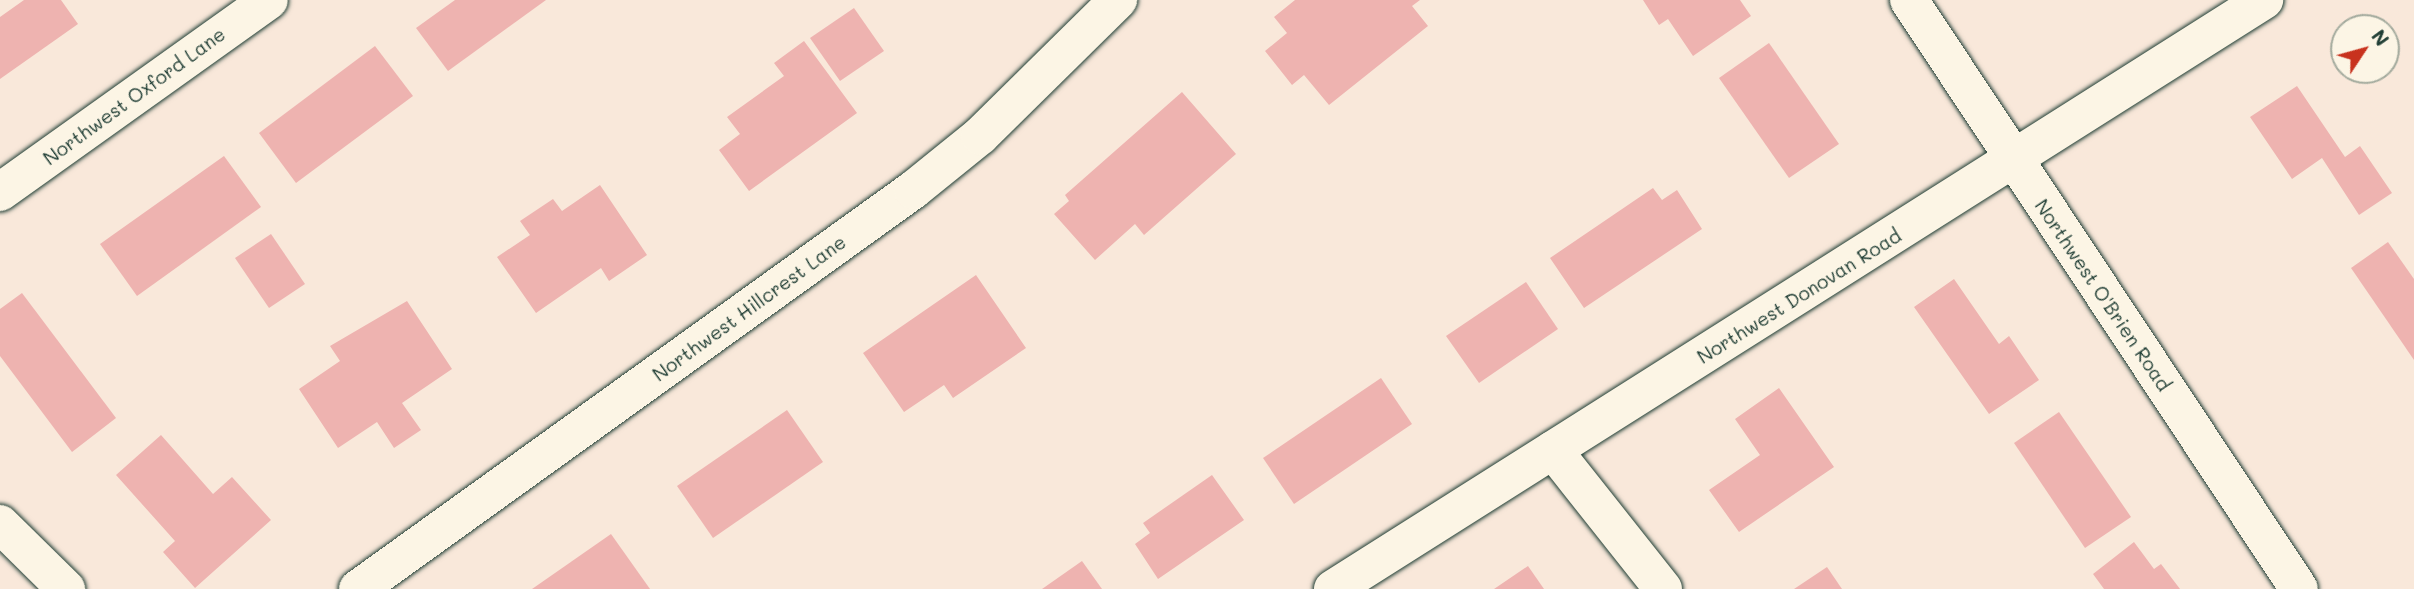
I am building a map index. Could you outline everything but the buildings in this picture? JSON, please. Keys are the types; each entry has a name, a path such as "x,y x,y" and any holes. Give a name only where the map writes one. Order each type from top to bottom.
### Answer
{"street":[{"name":"Northwest Oxford Lane","path":"0,192 269,0"},
{"name":"Northwest Hillcrest Lane","path":"358,589 913,190 980,136 1118,0"},
{"name":"Northwest O'Brien Road","path":"1909,0 2299,589"},
{"name":"Northwest Donovan Road","path":"1333,589 2015,161 2264,0"},
{"path":"1553,450 1662,589"},
{"path":"0,524 66,589"}]}
